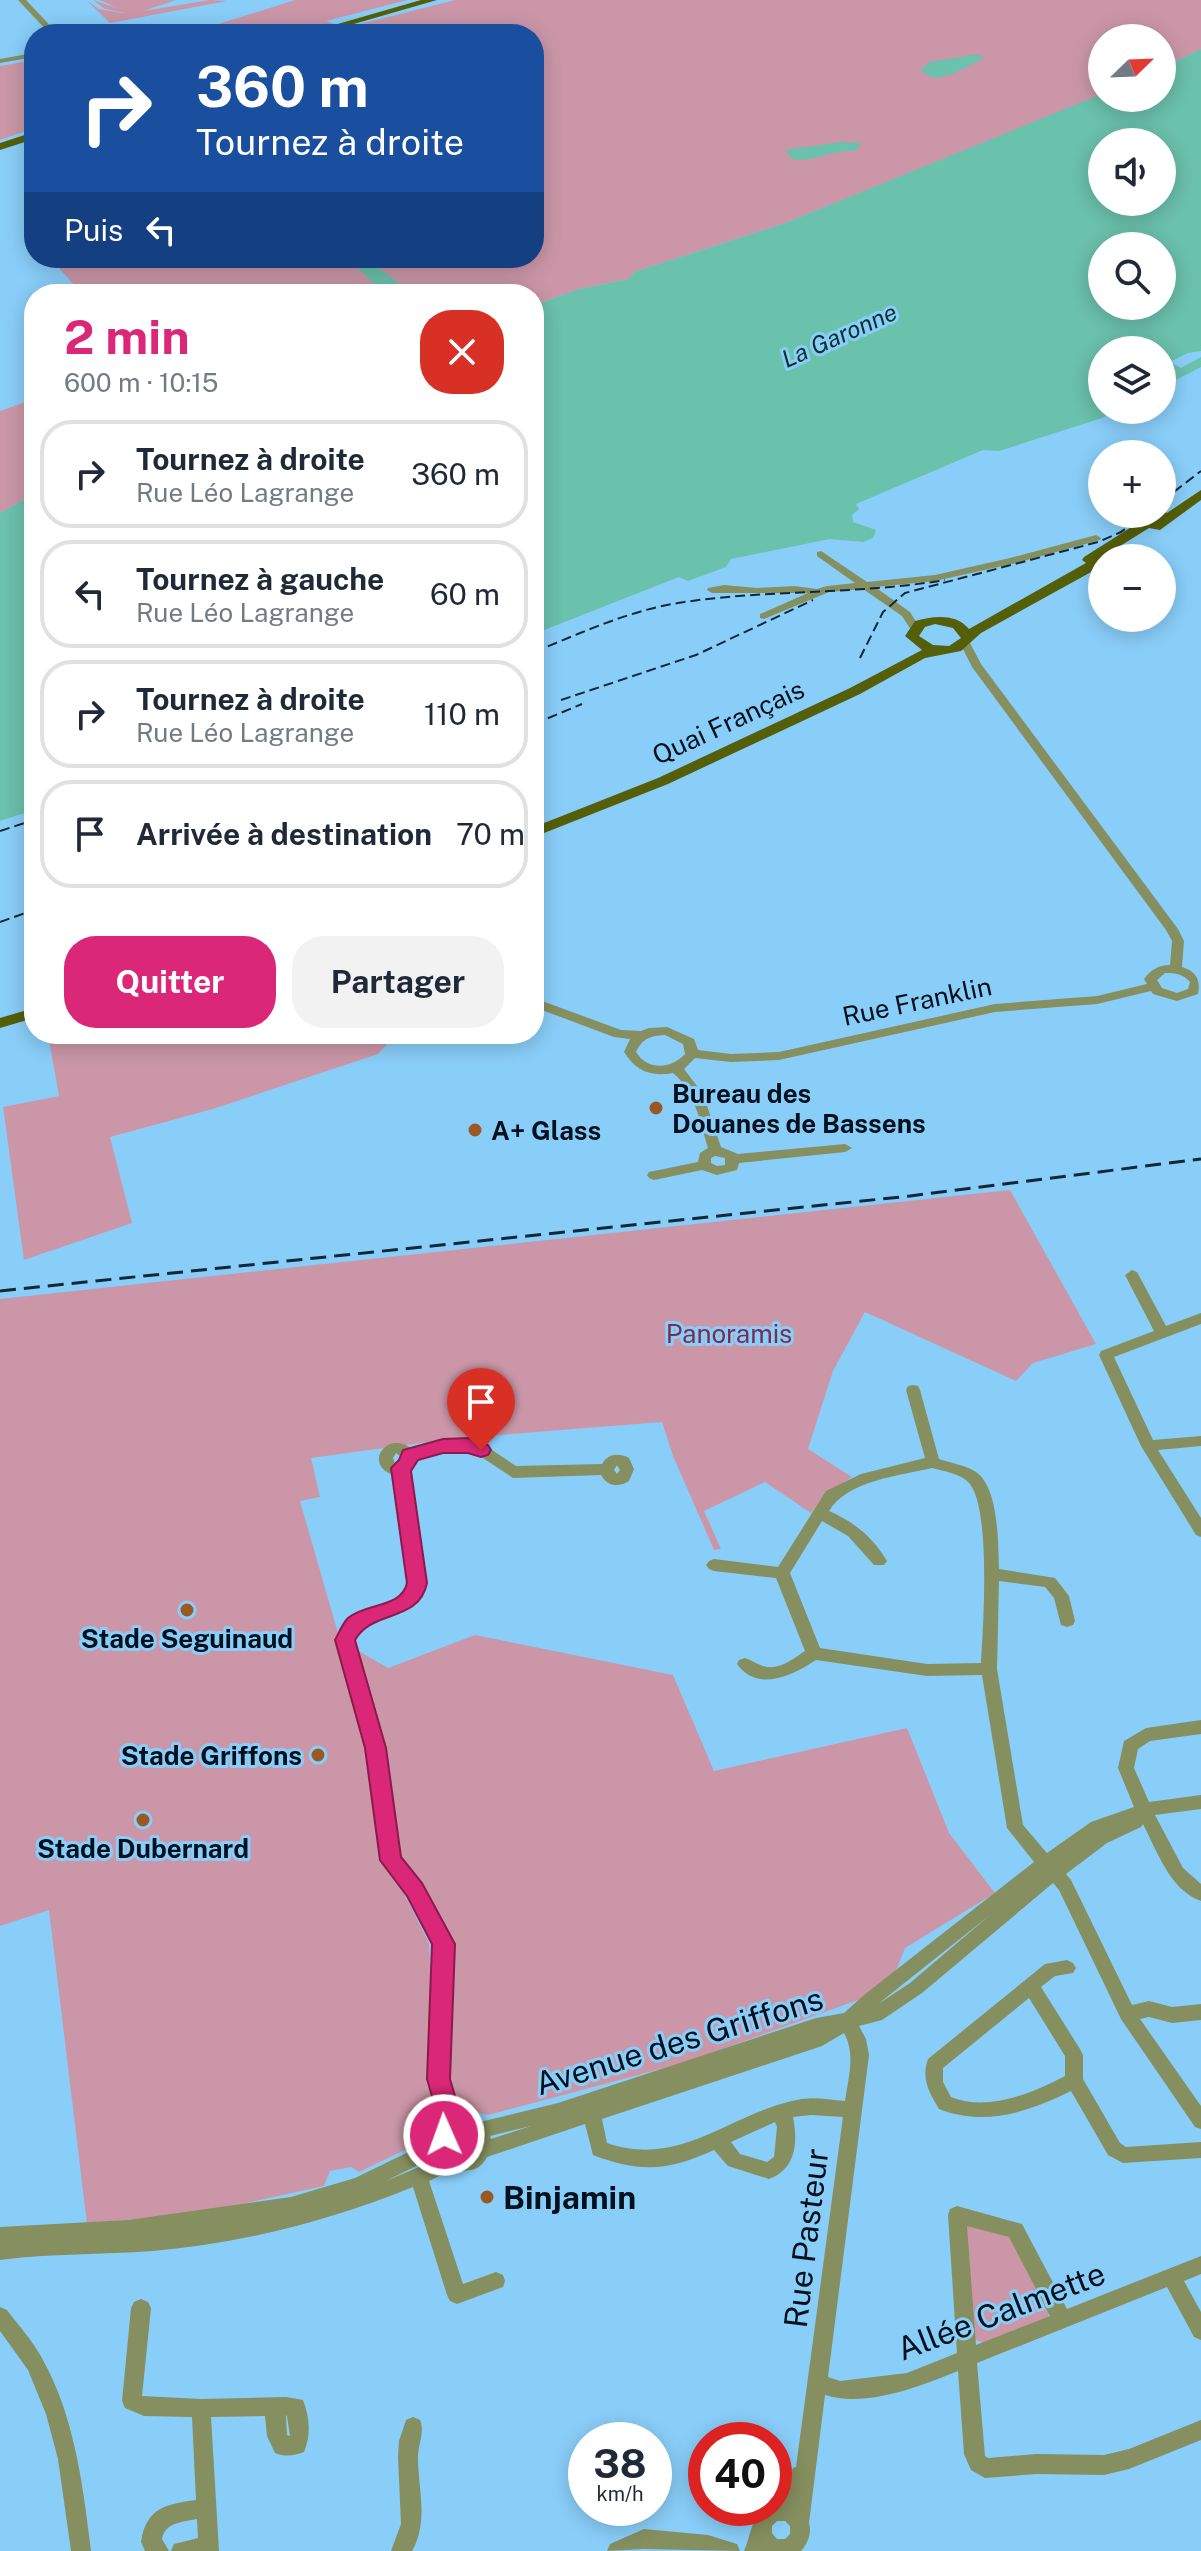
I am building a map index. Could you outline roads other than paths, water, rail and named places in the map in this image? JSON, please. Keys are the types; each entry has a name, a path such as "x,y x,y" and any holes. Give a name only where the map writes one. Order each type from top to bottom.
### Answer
{"main road":[{"path":"344,24 432,0"},
{"path":"0,147 24,139"},
{"path":"1176,503 1201,483"},
{"name":"Quai Français","path":"1126,544 1201,494"},
{"path":"944,650 924,647 914,634 935,620 972,622 987,617 1140,528"},
{"name":"Quai Français","path":"544,828 663,781 855,691 920,655 944,650 966,640 1088,568"},
{"path":"952,622 963,628 966,640"},
{"name":"Quai Français","path":"544,821 660,775 870,677 914,648 914,634"},
{"path":"0,1016 24,1009"},
{"path":"0,1023 24,1016"}],"street":[{"path":"22,0 45,24"},
{"path":"0,61 24,57"},
{"path":"764,616 815,592 862,584 935,578 1096,538"},
{"path":"821,554 906,614 914,634"},
{"path":"712,590 802,589 815,592"},
{"path":"966,640 976,665 1165,918 1178,941 1176,969"},
{"path":"944,650 976,665"},
{"path":"1176,969 1194,978 1199,987 1190,994 1177,997 1162,995 1152,987 1150,979 1157,971 1176,969"},
{"name":"Rue Franklin","path":"692,1054 731,1058 779,1056 995,1008 1097,1000 1152,987"},
{"path":"544,1006 619,1034 641,1035 658,1030 676,1033 689,1042 692,1054 675,1068"},
{"path":"619,1034 630,1048 632,1057 645,1067 675,1068 687,1076 715,1149 713,1151"},
{"path":"630,1048 641,1035"},
{"path":"704,1165 705,1156 713,1151 724,1152 734,1159 845,1148"},
{"path":"654,1175 704,1165 720,1172 732,1167 734,1159"},
{"path":"1132,1275 1162,1333"},
{"path":"1201,1318 1106,1355 1148,1446 1201,1531"},
{"path":"913,1390 933,1462"},
{"path":"1148,1446 1201,1441"},
{"path":"452,2127 438,2079 444,1944 415,1889 391,1860 376,1748 345,1640 353,1625 364,1617 404,1604 414,1595 417,1583 405,1462 456,1444 481,1450 513,1472 605,1469"},
{"path":"782,1573 831,1495 866,1478 933,1462 974,1478 985,1492 992,1574 989,1669 1015,1828 1065,1885 1127,2014 1201,2121"},
{"path":"820,1514 849,1526 879,1561"},
{"path":"714,1565 782,1573"},
{"path":"782,1573 814,1653"},
{"path":"992,1574 1050,1582 1061,1596 1067,1621"},
{"path":"745,1664 761,1675 781,1674 814,1653 927,1670 989,1669"},
{"path":"1201,1727 1146,1735 1130,1746 1126,1768 1177,1873 1201,1894"},
{"path":"847,2022 870,2000 1050,1868 1097,1827 1201,1802"},
{"path":"1146,1814 1201,1809"},
{"path":"1067,1968 1051,1969 934,2065 934,2083 945,2103 967,2111 1015,2105 1074,2080"},
{"path":"1031,1986 1074,2055 1074,2080 1114,2149 1123,2155 1201,2150"},
{"path":"1127,2014 1149,2009 1172,2015 1201,2012"},
{"name":"Rue Pasteur","path":"763,2526 783,2544 806,2464 860,2055 857,2039 847,2022"},
{"name":"Avenue des Griffons","path":"540,2122 592,2113 822,2038 847,2022"},
{"name":"Avenue des Griffons","path":"480,2140 816,2026 847,2022"},
{"path":"592,2113 599,2149 612,2155 660,2158 718,2141 799,2107 853,2110"},
{"path":"718,2141 743,2166 769,2171 783,2161 786,2127 783,2112"},
{"path":"0,2251 174,2240 272,2227 348,2206 452,2162 470,2162 480,2140 466,2125 452,2127 444,2135 441,2145 444,2155 452,2162"},
{"path":"0,2236 128,2229 280,2209 359,2185 441,2145"},
{"path":"419,2177 457,2295 496,2281"},
{"path":"1063,2321 1015,2230 957,2215 974,2454 978,2463 985,2468 1036,2464 1104,2465 1129,2459 1201,2430"},
{"name":"Allée Calmette","path":"818,2383 840,2390 907,2382 1201,2265"},
{"path":"1172,2277 1201,2331"},
{"path":"141,2308 132,2401 144,2407 274,2406"},
{"path":"0,2316 38,2369 55,2411 68,2449 81,2551"},
{"path":"181,2551 208,2549 201,2408"},
{"path":"401,2551 410,2534 407,2442 413,2427"},
{"name":"Rue Pasteur","path":"792,2494 806,2464"},
{"path":"159,2551 151,2542 151,2529 158,2520 206,2508"},
{"path":"617,2551 644,2539 708,2545 730,2551"}],"water":[{"name":"La Garonne","path":"1201,49 1201,351 1176,359 1176,336 1088,336 1088,422 999,451 983,450 856,504 859,509 852,515 853,522 876,530 873,538 863,542 830,539 731,559 726,567 688,581 679,577 544,630 544,302 580,289 629,279 634,272 783,224 1088,100 1088,112 1176,112 1176,61"},
{"path":"978,54 984,58 943,77 928,75 921,70 929,62"},
{"path":"841,142 862,143 855,151 806,160 792,159 785,150"},
{"path":"358,268 379,268 400,284 375,284"},
{"path":"1201,357 1201,367 1176,380 1176,366 1181,368"},
{"path":"24,500 24,813 0,821 0,513"}],"railway":[{"path":"1176,490 1201,471"},
{"path":"860,658 883,612 905,593 1098,542 1126,528"},
{"path":"544,648 623,617 678,603 945,580"},
{"path":"561,700 696,655 813,600"},
{"path":"544,720 582,704"},
{"path":"0,831 24,823"},
{"path":"0,922 24,914"},
{"path":"0,1291 910,1196 1201,1159"}],"place":[{"name":"Bureau des Douanes de Bassens","path":"656,1108"},
{"name":"A+ Glass","path":"475,1130"},
{"name":"Stade Seguinaud","path":"187,1610"},
{"name":"Stade Griffons","path":"318,1755"},
{"name":"Stade Dubernard","path":"143,1820"},
{"name":"Binjamin","path":"487,2197"}],"park label":[{"name":"Panoramis","path":"729,1333"}]}
